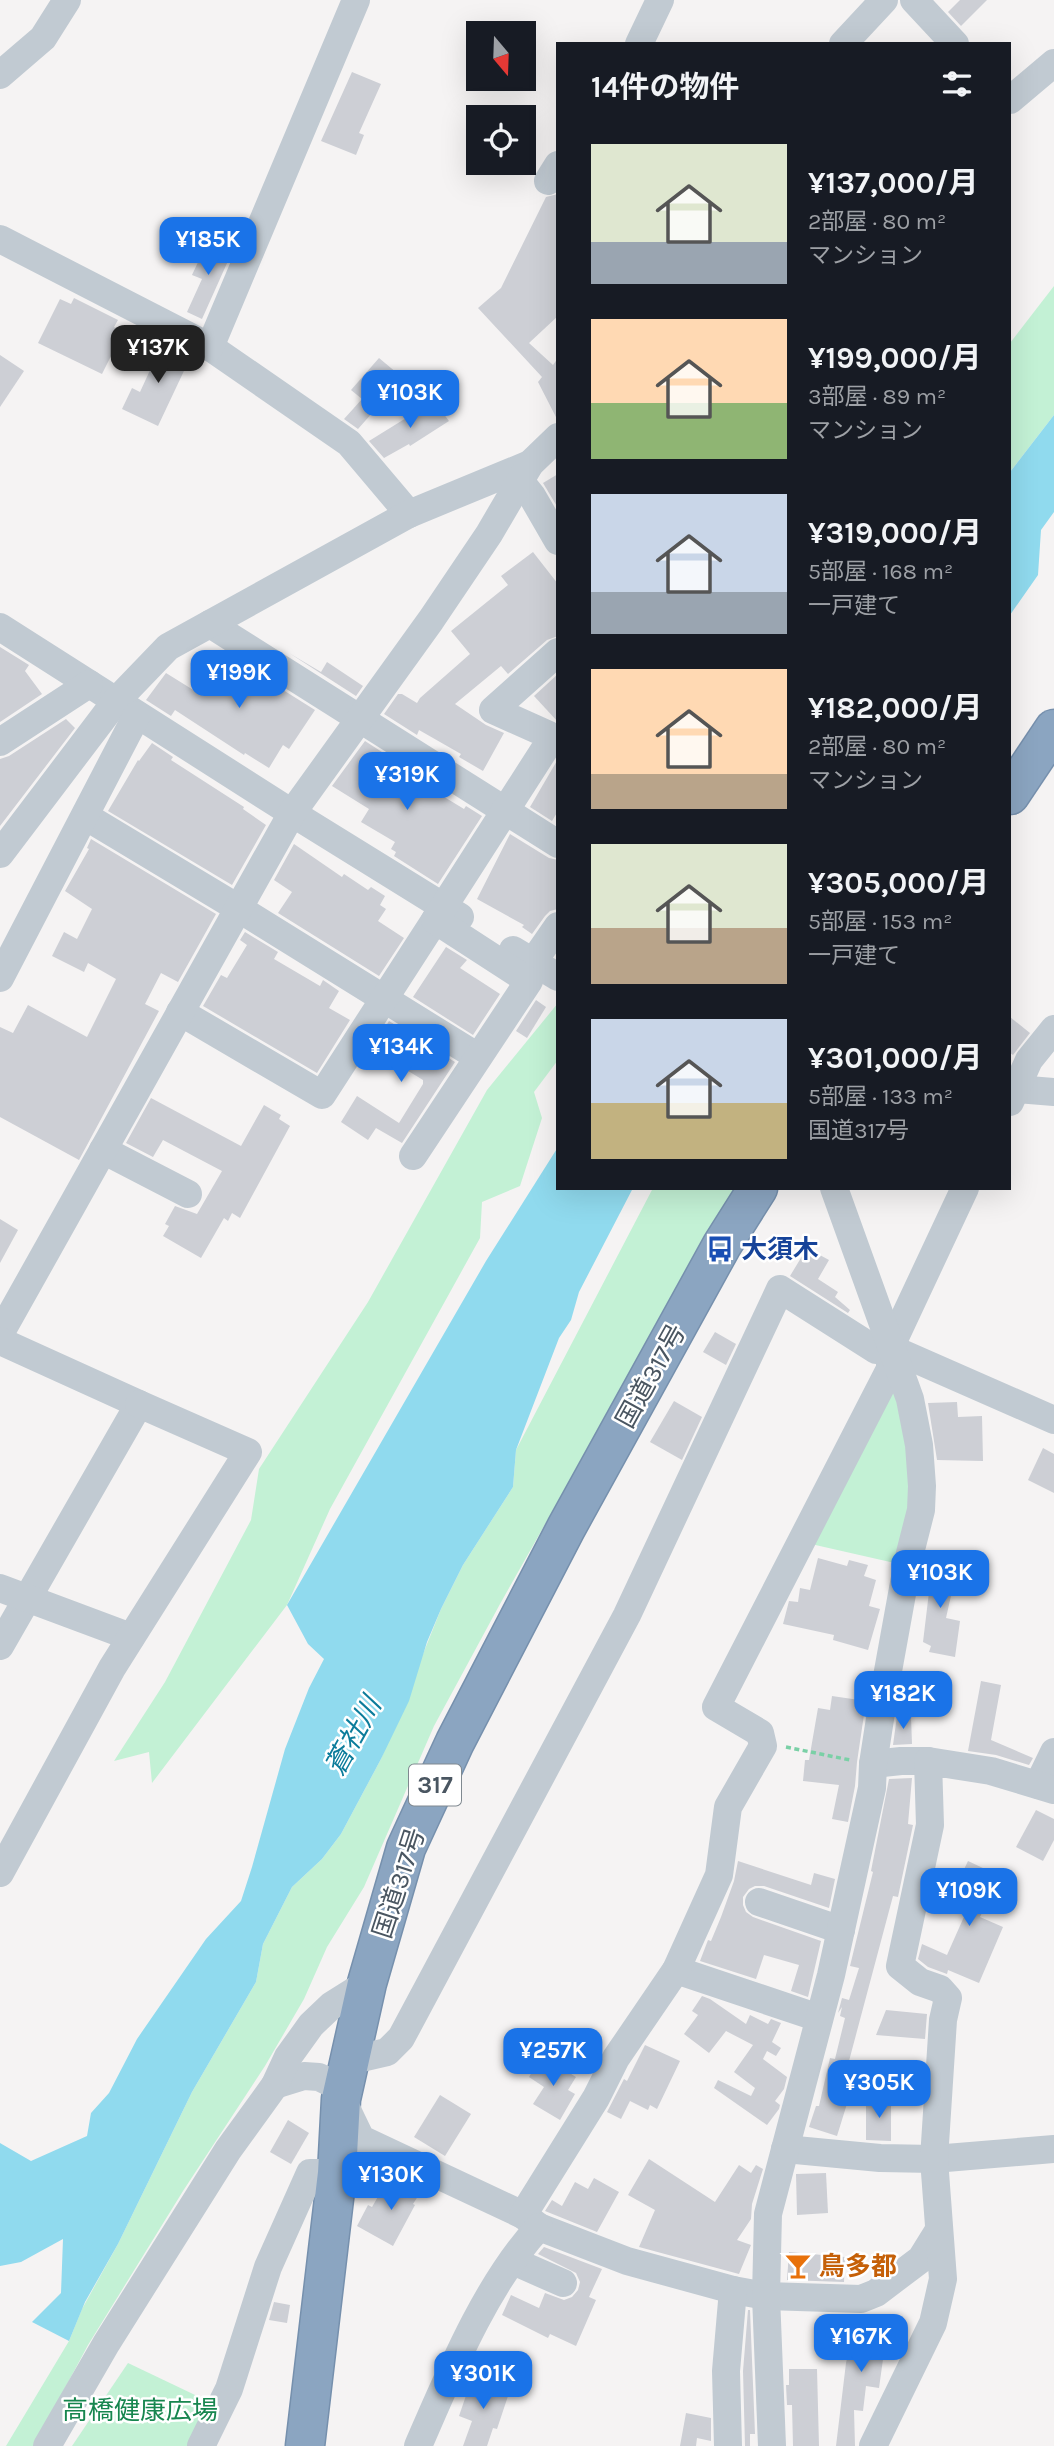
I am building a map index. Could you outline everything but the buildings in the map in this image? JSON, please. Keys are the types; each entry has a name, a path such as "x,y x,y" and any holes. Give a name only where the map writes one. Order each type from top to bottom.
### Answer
{"highway":[{"path":"1011,794 1054,729"},
{"name":"国道317号","path":"305,2446 337,2173 341,2099 367,1983 406,1848 455,1742 566,1528 722,1245 757,1190"}],"street":[{"path":"0,75 43,37 67,0"},
{"path":"209,347 356,0"},
{"path":"640,42 660,0"},
{"path":"845,42 884,0"},
{"path":"914,0 953,42"},
{"path":"1011,99 1054,63"},
{"path":"0,239 209,347 349,443 409,514"},
{"path":"0,1334 292,813 431,620 489,534 525,473 556,439"},
{"path":"0,854 127,708 168,647 409,514 525,473"},
{"path":"525,473 532,496 556,538"},
{"path":"211,624 556,843"},
{"path":"0,627 292,813 440,914 529,981 413,1156"},
{"path":"180,1012 322,1095 548,744 548,735 493,710 556,654"},
{"path":"0,741 89,684"},
{"path":"0,978 85,816 127,708"},
{"path":"85,816 478,1057"},
{"path":"440,914 556,976"},
{"path":"533,962 556,929"},
{"path":"1054,1029 1028,1060 1013,1095 1054,1092"},
{"path":"103,1150 188,1194"},
{"path":"772,2446 766,2296 768,2214 841,1930 872,1788 873,1764 908,1561 920,1510 922,1486 919,1445 910,1399 835,1190"},
{"path":"418,2446 482,2308 528,2239 531,2221 616,2058 676,1970 719,1875 728,1807 762,1743 760,1734 716,1707 890,1369 890,1348 964,1190"},
{"path":"348,2061 387,2052 401,2038 627,1615 780,1289 876,1350 890,1348 1054,1420"},
{"path":"0,1342 248,1452 112,1668 0,1873"},
{"path":"0,1646 139,1404"},
{"path":"0,1588 131,1637"},
{"path":"873,1764 928,1760 991,1770 1046,1788 1054,1752"},
{"path":"873,2446 933,2323 943,2279 934,2159 943,2020 948,1998 940,1989 920,1982 900,1966 930,1825 928,1760"},
{"path":"759,1902 841,1930"},
{"path":"676,1970 819,2018"},
{"path":"47,2446 106,2344 228,2150 275,2085 288,2057 311,2025 332,2005 367,1983"},
{"path":"275,2085 304,2076 319,2077 335,2085 361,2139 531,2221 627,2260 733,2290 766,2296 861,2299 876,2293 921,2259 939,2230"},
{"path":"785,2149 880,2158 934,2159 1054,2149"},
{"path":"201,2446 229,2389 268,2267 310,2173 337,2173"},
{"path":"513,2261 563,2283"},
{"path":"728,2446 726,2371 733,2290"}],"path":[{"path":"762,1743 873,1764"}],"green space":[{"path":"1054,286 1054,415 1011,471 1011,342"},
{"path":"556,1005 556,1063 534,1092 542,1118 520,1186 482,1202 480,1238 330,1509 287,1605 152,1783 149,1752 114,1761 165,1682 251,1520 259,1469 368,1302 487,1090"},
{"path":"652,1190 734,1190 434,1726 364,1887 327,1947 304,1999 265,2066 183,2191 88,2345 34,2446 6,2446 69,2341 82,2309 118,2244 192,2092 256,1982 263,1944 292,1887 322,1859 341,1834 381,1759 441,1609 463,1565 513,1487 516,1450"},
{"path":"892,1377 918,1509 899,1564 811,1544"},
{"name":"高橋健康広場","path":"128,2363 214,2404 195,2446 72,2446"}],"water":[{"path":"1054,415 1054,512 1041,530 1038,575 1011,614 1011,471"},
{"name":"蒼社川","path":"556,1150 556,1190 632,1190 579,1292 571,1320 559,1338 516,1450 513,1487 463,1565 441,1609 427,1642 409,1701 381,1759 341,1834 322,1859 292,1887 263,1944 256,1982 192,2092 118,2244 85,2302 69,2341 32,2322 61,2293 63,2239 21,2262 0,2266 0,2143 31,2161 87,2136 91,2113 109,2093 137,2039 206,1939 241,1901 285,1749 309,1688 324,1659 308,1644 287,1605 486,1261"}],"place":[{"name":"大須木","path":"720,1249"},
{"name":"鳥多都","path":"798,2266"}]}
